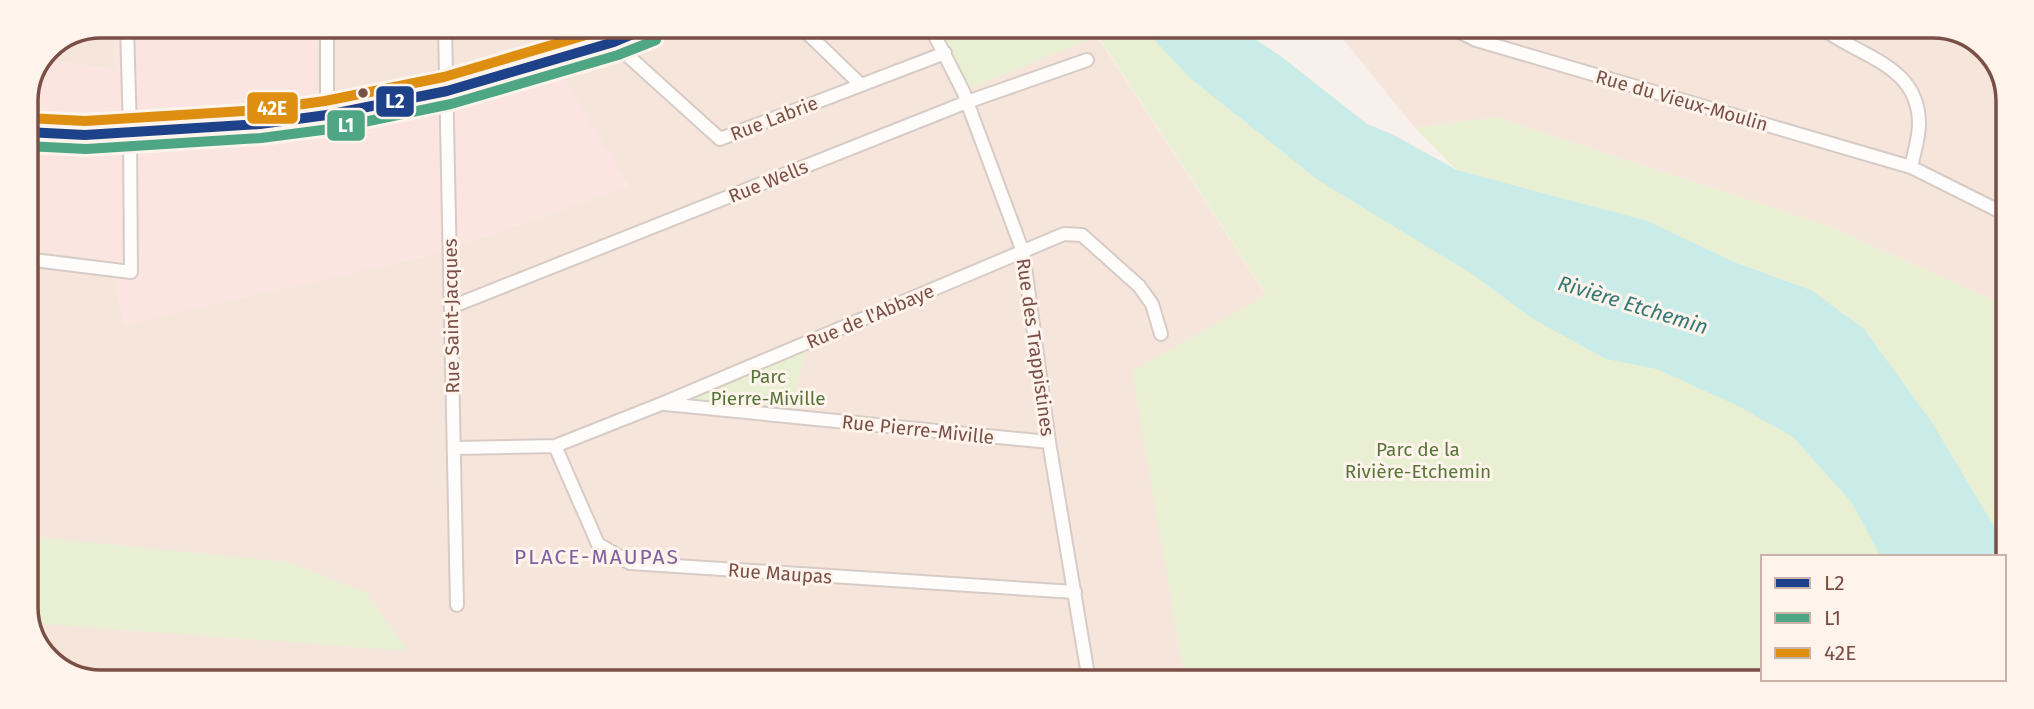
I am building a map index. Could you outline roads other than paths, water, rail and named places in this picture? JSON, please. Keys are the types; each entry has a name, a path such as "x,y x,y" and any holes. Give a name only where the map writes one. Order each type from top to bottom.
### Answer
{"main road":[{"path":"38,133 85,135 260,124 327,115 447,92 624,38"}],"street":[{"path":"38,261 131,272 127,38"},
{"path":"327,38 327,115"},
{"name":"Rue Saint-Jacques","path":"445,38 457,605"},
{"name":"Rue Labrie","path":"609,38 720,139 944,52"},
{"path":"812,38 861,85"},
{"name":"Rue des Trappistines","path":"936,38 967,102 1023,252 1049,442 1087,670"},
{"name":"Rue du Vieux-Moulin","path":"1472,38 1912,167 1995,209"},
{"path":"1836,38 1888,66 1902,77 1911,90 1917,105 1920,127 1912,167"},
{"name":"Rue Wells","path":"451,307 967,102 1087,60"},
{"name":"Rue de l'Abbaye","path":"454,448 555,446 1064,234 1082,235 1139,286 1152,304 1161,334"},
{"name":"Rue Pierre-Miville","path":"661,404 1049,442"},
{"name":"Rue Maupas","path":"555,446 598,544 630,563 1075,592"}],"water":[{"name":"Rivière Etchemin","path":"1152,38 1254,38 1367,124 1392,134 1457,170 1648,221 1734,262 1811,290 1864,329 1932,422 1996,528 1996,555 1880,555 1852,503 1793,437 1740,407 1657,369 1606,359 1533,319 1472,274 1318,180 1190,78"}],"district":[{"name":"PLACE-MAUPAS","path":"597,557"}],"park label":[{"name":"Parc Pierre-Miville","path":"768,387"},
{"name":"Parc de la Rivière-Etchemin","path":"1418,460"}]}
